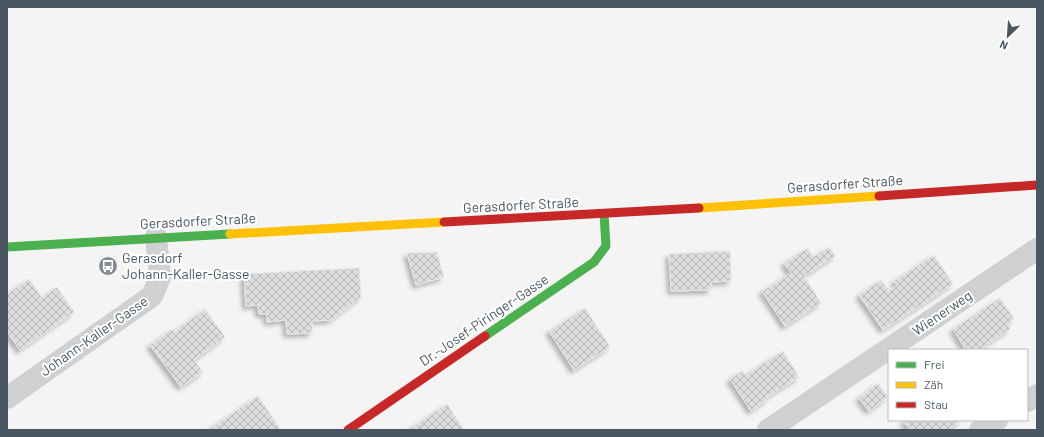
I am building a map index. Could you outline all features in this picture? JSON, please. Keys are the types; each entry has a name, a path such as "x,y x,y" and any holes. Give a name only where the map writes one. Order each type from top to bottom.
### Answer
{"main road":[{"name":"Gerasdorfer Straße","path":"7,247 156,237 604,214 1037,185"},
{"name":"Dr.-Josef-Piringer-Gasse","path":"348,430 594,262 606,246 604,214"}],"street":[{"name":"Johann-Kaller-Gasse","path":"7,398 152,296 160,277 156,237"},
{"name":"Wienerweg","path":"888,349 1037,249"},
{"name":"Wienerweg","path":"768,430 888,349"},
{"path":"1028,400 1037,395"},
{"path":"980,430 995,421"}],"building":[{"path":"829,247 835,256 804,276 821,303 785,326 762,291 791,273 784,263 808,248 813,257"},
{"path":"730,251 731,281 711,282 711,290 671,291 669,254"},
{"path":"437,252 444,277 416,285 407,253"},
{"path":"934,255 953,284 883,330 859,295 881,280 889,291 897,285 894,281"},
{"path":"359,268 361,297 331,320 312,321 312,333 287,334 286,320 267,322 267,314 259,314 258,305 246,306 244,274"},
{"path":"29,279 42,298 57,287 74,312 20,350 7,332 7,294"},
{"path":"1000,298 1014,319 1007,324 1010,329 985,345 987,349 965,349 953,329"},
{"path":"585,308 610,347 574,370 549,331"},
{"path":"205,309 225,337 194,360 203,372 181,387 150,345 172,329 174,332"},
{"path":"783,351 799,377 767,397 768,399 751,411 730,379 742,371 745,375"},
{"path":"878,383 888,397 869,411 859,398"},
{"path":"258,396 281,430 208,430"},
{"path":"447,404 464,430 408,430"},
{"path":"904,421 960,421 947,430 910,430"}],"traffic: fast":[{"path":"485,336 594,262 606,246 604,214"},
{"path":"7,247 230,234"}],"traffic: slow":[{"path":"699,208 879,196"},
{"path":"230,234 444,222"}],"traffic: jam":[{"path":"879,196 1037,185"},
{"path":"444,222 699,208"},
{"path":"348,430 485,336"}],"place":[{"name":"Gerasdorf Johann-Kaller-Gasse","path":"108,266"}]}
